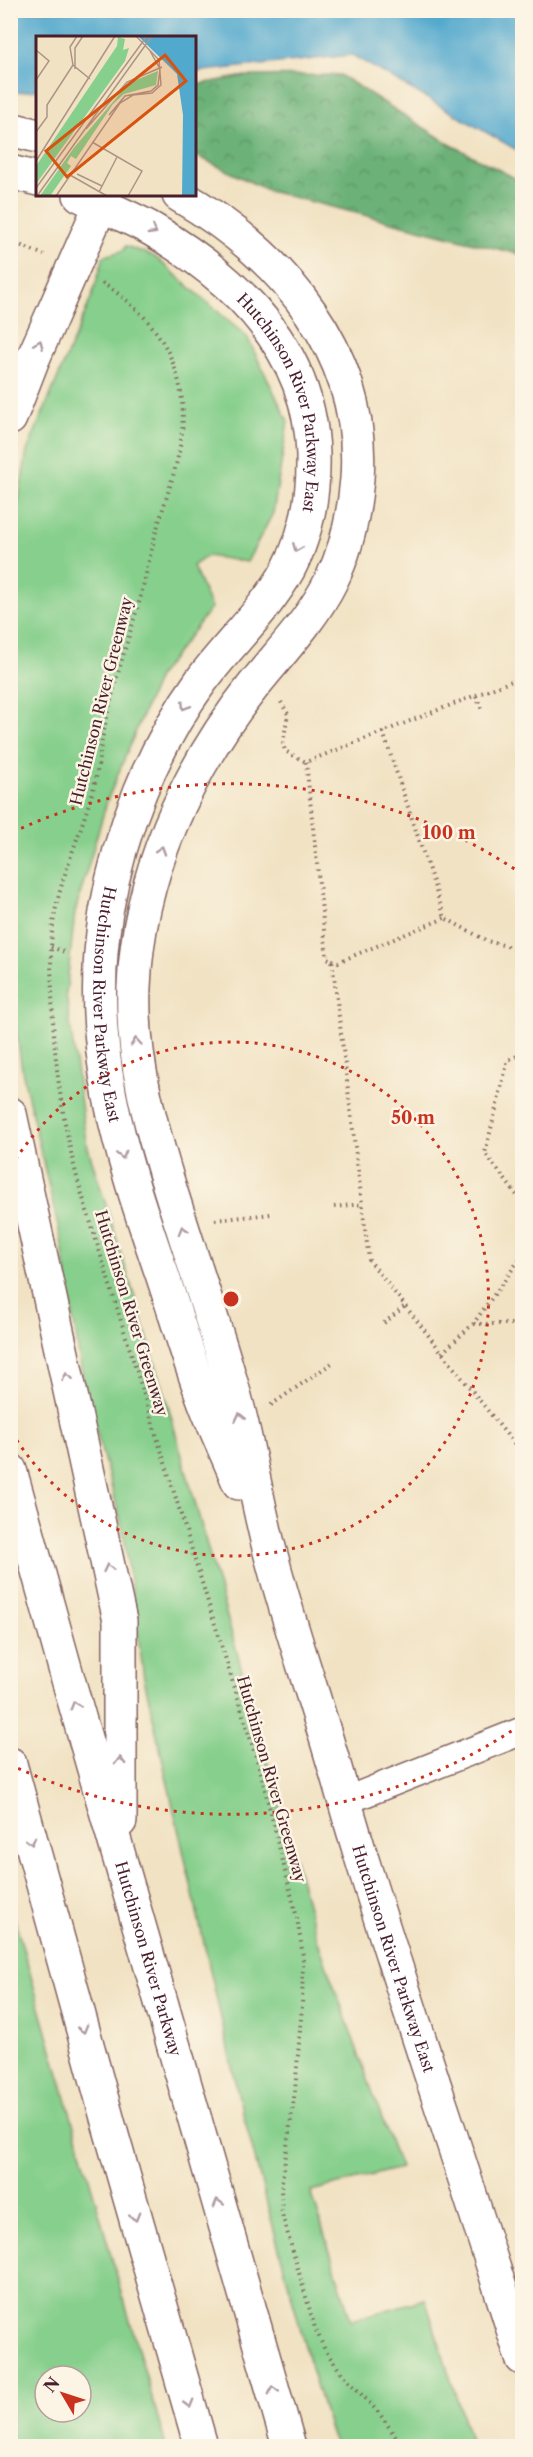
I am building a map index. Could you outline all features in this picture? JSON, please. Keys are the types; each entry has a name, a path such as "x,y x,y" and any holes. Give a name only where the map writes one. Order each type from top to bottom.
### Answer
{"main road":[{"path":"10,129 36,136"},
{"path":"10,172 36,178"},
{"name":"Hutchinson River Parkway East","path":"181,196 234,230 276,268 324,333 336,357 352,408 358,460 353,518 333,576 304,627 256,682 206,752 175,813 151,881 137,949 134,985 137,1054 151,1123 234,1391 271,1556 345,1801 522,2358"},
{"path":"10,418 72,267 95,198"},
{"name":"Hutchinson River Parkway East","path":"95,198 154,231 184,251 237,292 254,310 284,349 294,370 302,391 313,441 313,492 308,518 289,567 265,604 202,681 168,734 141,789 112,880 100,976 99,1007 105,1073 124,1162 207,1408 271,1556"},
{"path":"10,1114 120,1621 120,1862"},
{"name":"Hutchinson River Parkway","path":"10,1470 120,1862 289,2446"},
{"path":"10,1764 106,2114 201,2446"}],"street":[{"path":"345,1801 522,1731"}],"path":[{"name":"Hutchinson River Greenway","path":"10,241 91,276 120,295 150,322 165,343 179,383 183,426 181,449 155,534 135,618 122,654 104,730 95,782 75,841 54,922 51,947 52,1007 62,1112 80,1185 260,1770 297,1918 303,1956 302,2006 295,2091 281,2188 282,2214 315,2328 325,2350 343,2375 380,2414 402,2446"},
{"path":"256,682 284,705 288,714 283,743 285,752 306,762 522,677"},
{"path":"476,696 482,710"},
{"path":"382,732 445,918 487,941 522,950"},
{"path":"306,762 327,958 338,962 445,918"},
{"path":"332,960 369,1260 522,1454"},
{"path":"522,1054 508,1060 485,1153 522,1202"},
{"path":"334,1207 362,1204"},
{"path":"181,1224 271,1214"},
{"path":"442,1353 473,1324 522,1256"},
{"path":"384,1323 405,1306"},
{"path":"473,1324 522,1324"},
{"path":"242,1426 332,1363"}],"green space":[{"path":"340,75 448,143 522,182 522,255 269,191 196,155 196,85 245,76"},
{"path":"126,246 155,257 247,337 288,421 273,513 247,562 207,556 193,566 211,608 158,677 107,801 75,912 66,994 86,1141 163,1388 317,1939 400,2168 311,2191 351,2320 425,2299 472,2446 335,2446 310,2365 240,2102 144,1678 123,1530 83,1381 61,1239 23,1075 11,998 11,546 27,451 92,296 104,256 122,251"},
{"path":"11,1907 166,2446 11,2446"}],"water":[{"path":"10,11 522,11 522,153 352,55 196,72 196,36 36,36 36,90 11,93"}]}
